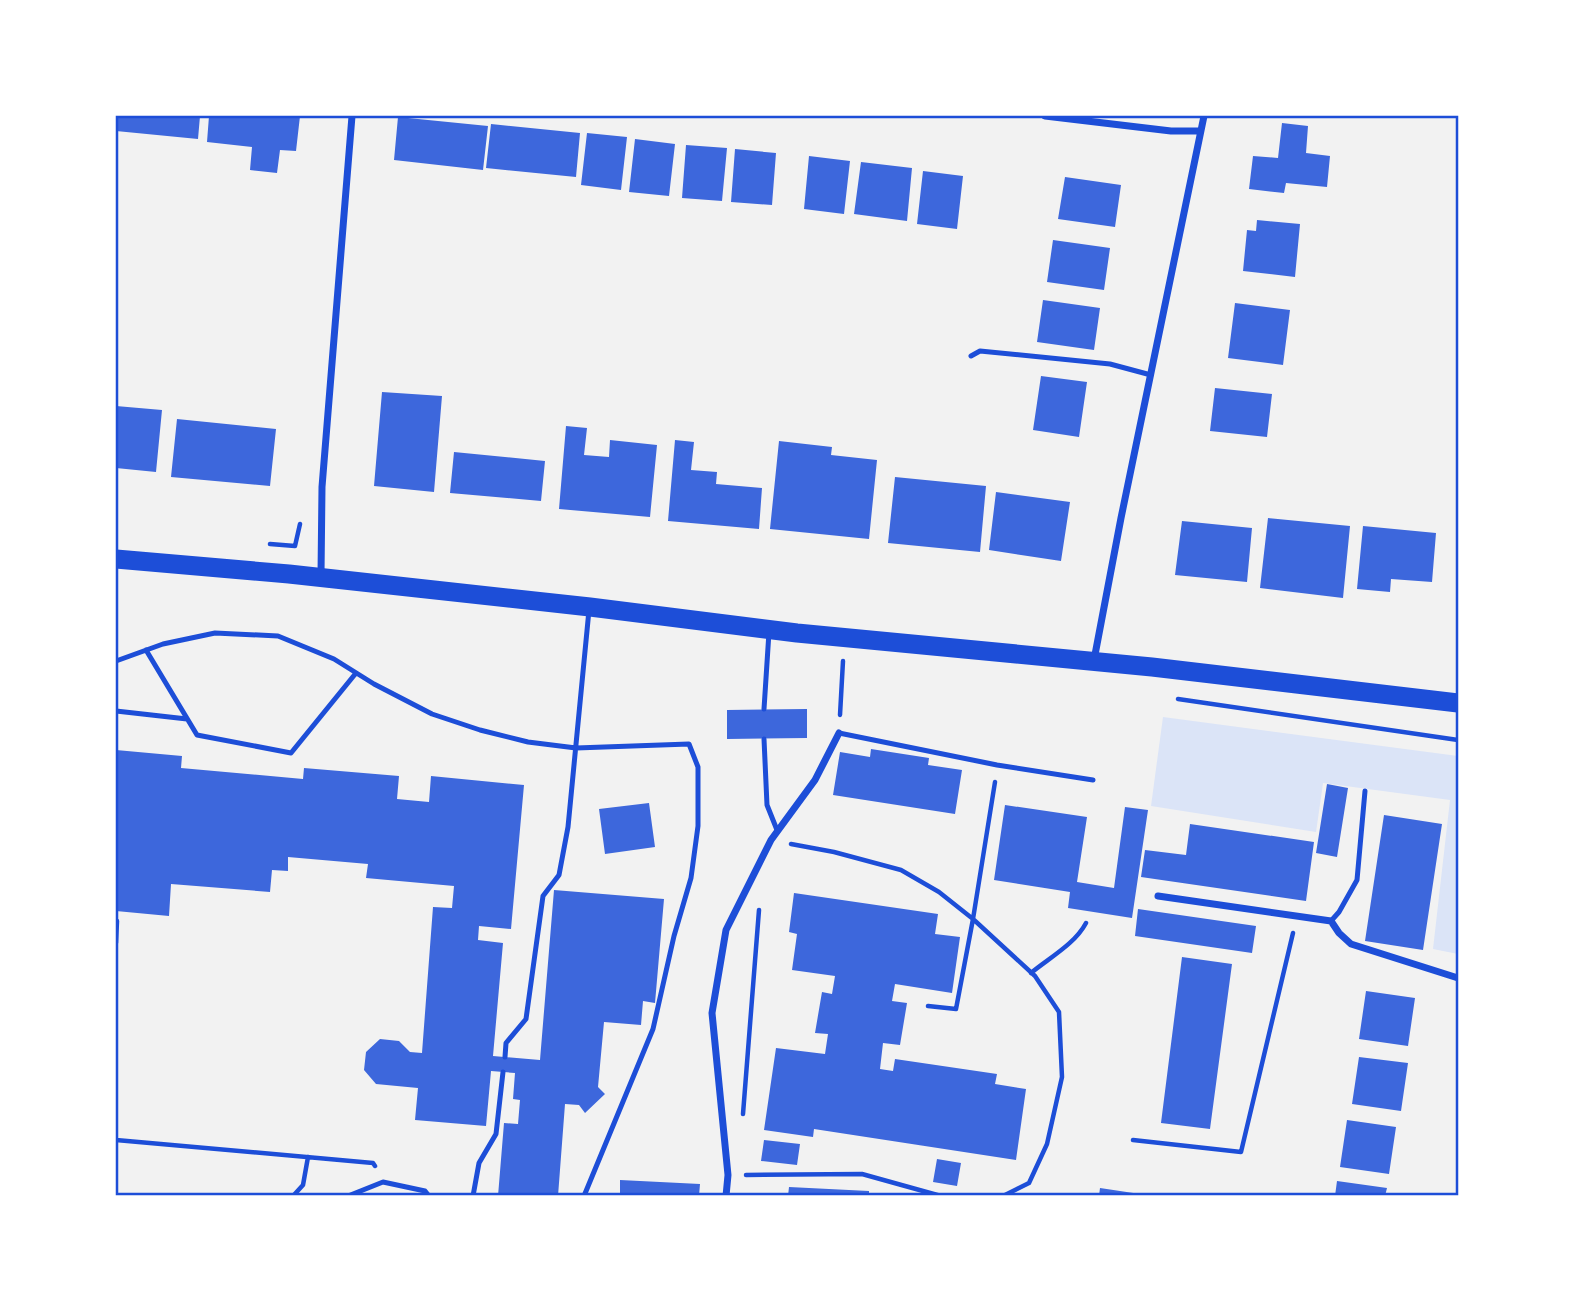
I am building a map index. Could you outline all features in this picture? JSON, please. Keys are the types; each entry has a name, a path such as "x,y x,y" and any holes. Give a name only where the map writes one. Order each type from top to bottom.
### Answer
{"highway":[{"path":"116,559 321,577 769,629 968,651 1094,661 1458,703"}],"street":[{"path":"321,577 322,487 352,116"},
{"path":"1045,116 1171,131 1200,131"},
{"path":"1094,661 1204,116"},
{"path":"726,1195 727,1175 712,1013 726,930 771,840 815,780 839,733"},
{"path":"1158,895 1331,921 1351,944 1458,978"}],"lane":[{"path":"971,356 980,351 1110,364 1151,375"},
{"path":"505,1057 506,1043 526,1019 543,896 559,875 568,827 590,607"},
{"path":"764,709 769,629"},
{"path":"116,661 146,650 215,633 278,636 334,659 432,714 528,742 576,748 689,744 698,767 698,826 691,878 674,936 653,1029 584,1195"},
{"path":"146,650 197,735 291,752 356,673"},
{"path":"116,712 187,719"},
{"path":"839,733 997,765 1093,780"},
{"path":"764,738 767,805 777,830"},
{"path":"1331,921 1357,880 1365,791"},
{"path":"473,1195 479,1163 496,1134 503,1072"},
{"path":"348,1195 383,1182 425,1191 429,1195"}],"path":[{"path":"839,733 843,660"},
{"path":"928,1006 956,1009 997,765"},
{"path":"771,840 834,852 901,870 939,892 1031,972 1059,1012 1062,1077 1047,1144 1029,1183 1004,1195 960,1195"},
{"path":"743,1121 760,889 758,864"},
{"path":"1133,1140 1241,1152 1297,916"},
{"path":"116,943 117,921"},
{"path":"1031,972 1082,931 1086,923"},
{"path":"116,1140 373,1163 383,1182"},
{"path":"293,1195 303,1185 308,1157"},
{"path":"727,1175 862,1174 942,1195"}],"shaded area":[{"path":"1163,717 1458,756 1458,954 1433,949 1450,800 1323,783 1316,832 1151,806"}],"building":[{"path":"117,116 200,116 198,139 116,131"},
{"path":"209,116 300,116 296,151 280,150 277,173 250,170 252,147 207,142"},
{"path":"398,117 488,126 483,170 394,160"},
{"path":"1282,123 1308,126 1306,153 1330,156 1327,187 1286,183 1284,193 1249,189 1253,156 1278,158"},
{"path":"491,124 580,133 576,177 486,168"},
{"path":"587,133 627,137 621,190 581,185"},
{"path":"635,139 675,144 669,196 629,192"},
{"path":"686,145 727,148 722,201 682,198"},
{"path":"735,149 776,153 772,205 731,202"},
{"path":"809,156 850,161 844,214 804,209"},
{"path":"861,162 912,168 907,221 854,214"},
{"path":"923,171 963,176 957,229 917,224"},
{"path":"1065,177 1121,185 1115,227 1058,219"},
{"path":"1257,220 1300,224 1295,277 1243,271 1247,230 1256,231"},
{"path":"1053,240 1110,248 1104,290 1047,282"},
{"path":"1043,300 1100,308 1094,350 1037,342"},
{"path":"1235,303 1290,310 1283,365 1228,358"},
{"path":"1041,376 1087,382 1079,437 1033,430"},
{"path":"1215,388 1272,394 1267,437 1210,431"},
{"path":"382,392 442,396 434,492 374,486"},
{"path":"116,406 162,410 156,472 116,468"},
{"path":"177,419 276,429 270,486 171,477"},
{"path":"566,426 587,428 584,455 609,457 610,440 657,445 650,517 559,509"},
{"path":"675,440 694,442 691,470 717,472 716,484 762,488 759,529 668,521"},
{"path":"779,441 832,447 831,455 877,460 869,539 770,529"},
{"path":"454,452 545,461 541,501 450,493"},
{"path":"895,477 986,486 980,552 888,543"},
{"path":"996,492 1070,502 1061,561 989,550"},
{"path":"1268,518 1350,526 1343,598 1260,588"},
{"path":"1182,521 1252,528 1247,582 1175,575"},
{"path":"1363,526 1436,533 1432,582 1391,579 1390,592 1357,589"},
{"path":"807,709 807,738 727,739 727,710"},
{"path":"871,749 929,758 928,765 962,770 955,814 833,795 840,752 870,757"},
{"path":"116,750 182,756 181,768 303,779 304,768 399,776 397,799 429,802 431,776 524,785 511,929 479,926 478,940 503,943 493,1056 540,1060 554,890 664,899 655,1003 643,1001 641,1025 604,1022 598,1087 605,1094 585,1113 579,1105 565,1104 558,1196 498,1196 504,1123 518,1124 520,1100 513,1099 515,1073 491,1071 486,1126 415,1120 418,1088 376,1084 364,1070 366,1052 380,1039 399,1041 410,1052 422,1053 433,907 452,908 454,886 366,878 368,864 288,857 288,871 272,870 270,892 171,884 169,916 116,911"},
{"path":"1327,784 1348,788 1337,857 1316,853"},
{"path":"649,803 655,847 605,854 599,809"},
{"path":"1005,805 1087,817 1077,882 1114,888 1125,807 1148,810 1132,918 1068,908 1070,892 994,880"},
{"path":"1384,815 1442,824 1423,950 1365,941"},
{"path":"1190,824 1314,842 1306,901 1141,877 1145,850 1186,855"},
{"path":"794,893 938,914 935,934 960,937 952,993 895,984 892,1001 907,1003 900,1045 883,1043 880,1069 893,1071 895,1059 997,1074 995,1084 1026,1089 1016,1160 814,1129 813,1137 764,1130 776,1048 825,1054 828,1034 815,1033 822,992 832,994 835,976 792,970 797,934 789,932"},
{"path":"1138,909 1256,926 1252,953 1135,936"},
{"path":"1182,957 1232,964 1210,1129 1161,1123"},
{"path":"1366,991 1415,998 1408,1046 1359,1039"},
{"path":"1359,1057 1408,1063 1401,1111 1352,1104"},
{"path":"1347,1120 1396,1127 1389,1174 1340,1167"},
{"path":"764,1140 800,1144 797,1165 761,1161"},
{"path":"937,1159 961,1163 957,1186 933,1182"},
{"path":"620,1180 700,1184 699,1196 620,1196"},
{"path":"1337,1181 1387,1188 1385,1196 1335,1196"},
{"path":"789,1187 869,1191 869,1196 788,1196"},
{"path":"1100,1188 1140,1194 1140,1196 1099,1196"}]}
